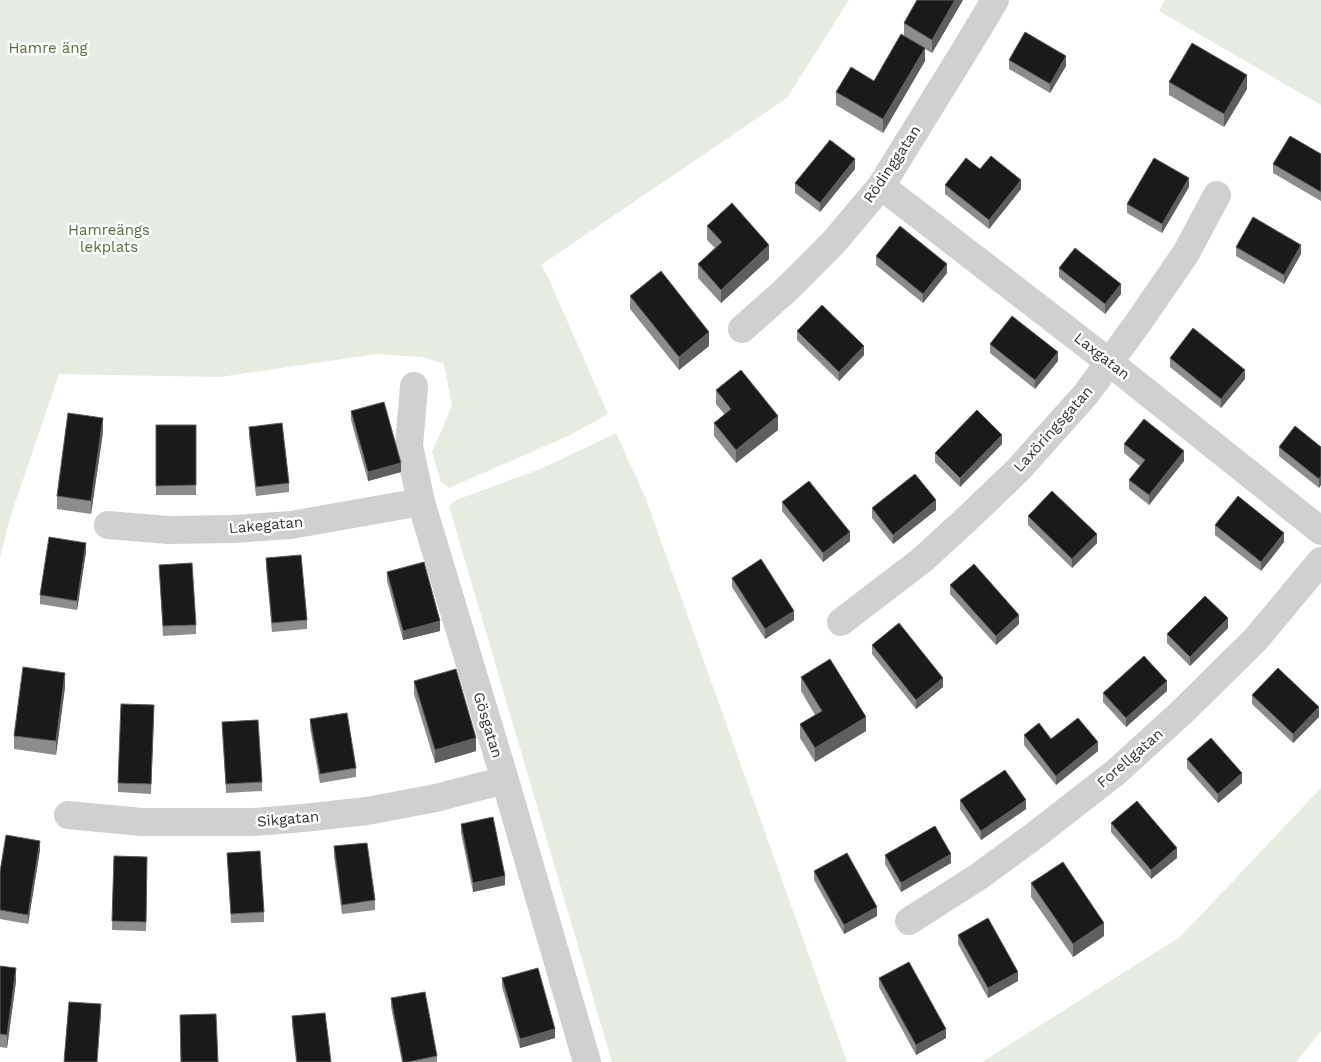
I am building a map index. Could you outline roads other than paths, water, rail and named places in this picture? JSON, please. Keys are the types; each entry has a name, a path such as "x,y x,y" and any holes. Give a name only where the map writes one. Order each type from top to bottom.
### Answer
{"street":[{"name":"Rödinggatan","path":"742,329 787,289 833,243 881,186 995,0"},
{"name":"Laxgatan","path":"881,186 1110,362 1321,531"},
{"name":"Laxöringsgatan","path":"841,622 922,560 1018,469 1060,424 1110,362 1186,253 1218,195"},
{"name":"Gösgatan","path":"414,386 409,446 421,502 505,780 584,1061"},
{"name":"Lakegatan","path":"108,525 168,530 233,529 291,525 421,502"},
{"name":"Forellgatan","path":"909,921 978,877 1116,772 1183,711 1256,639 1321,561"},
{"name":"Sikgatan","path":"68,815 142,822 254,822 284,820 367,811 436,798 505,780"}],"park label":[{"name":"Hamre äng","path":"48,48"},
{"name":"Hamreängs lekplats","path":"109,238"}]}
